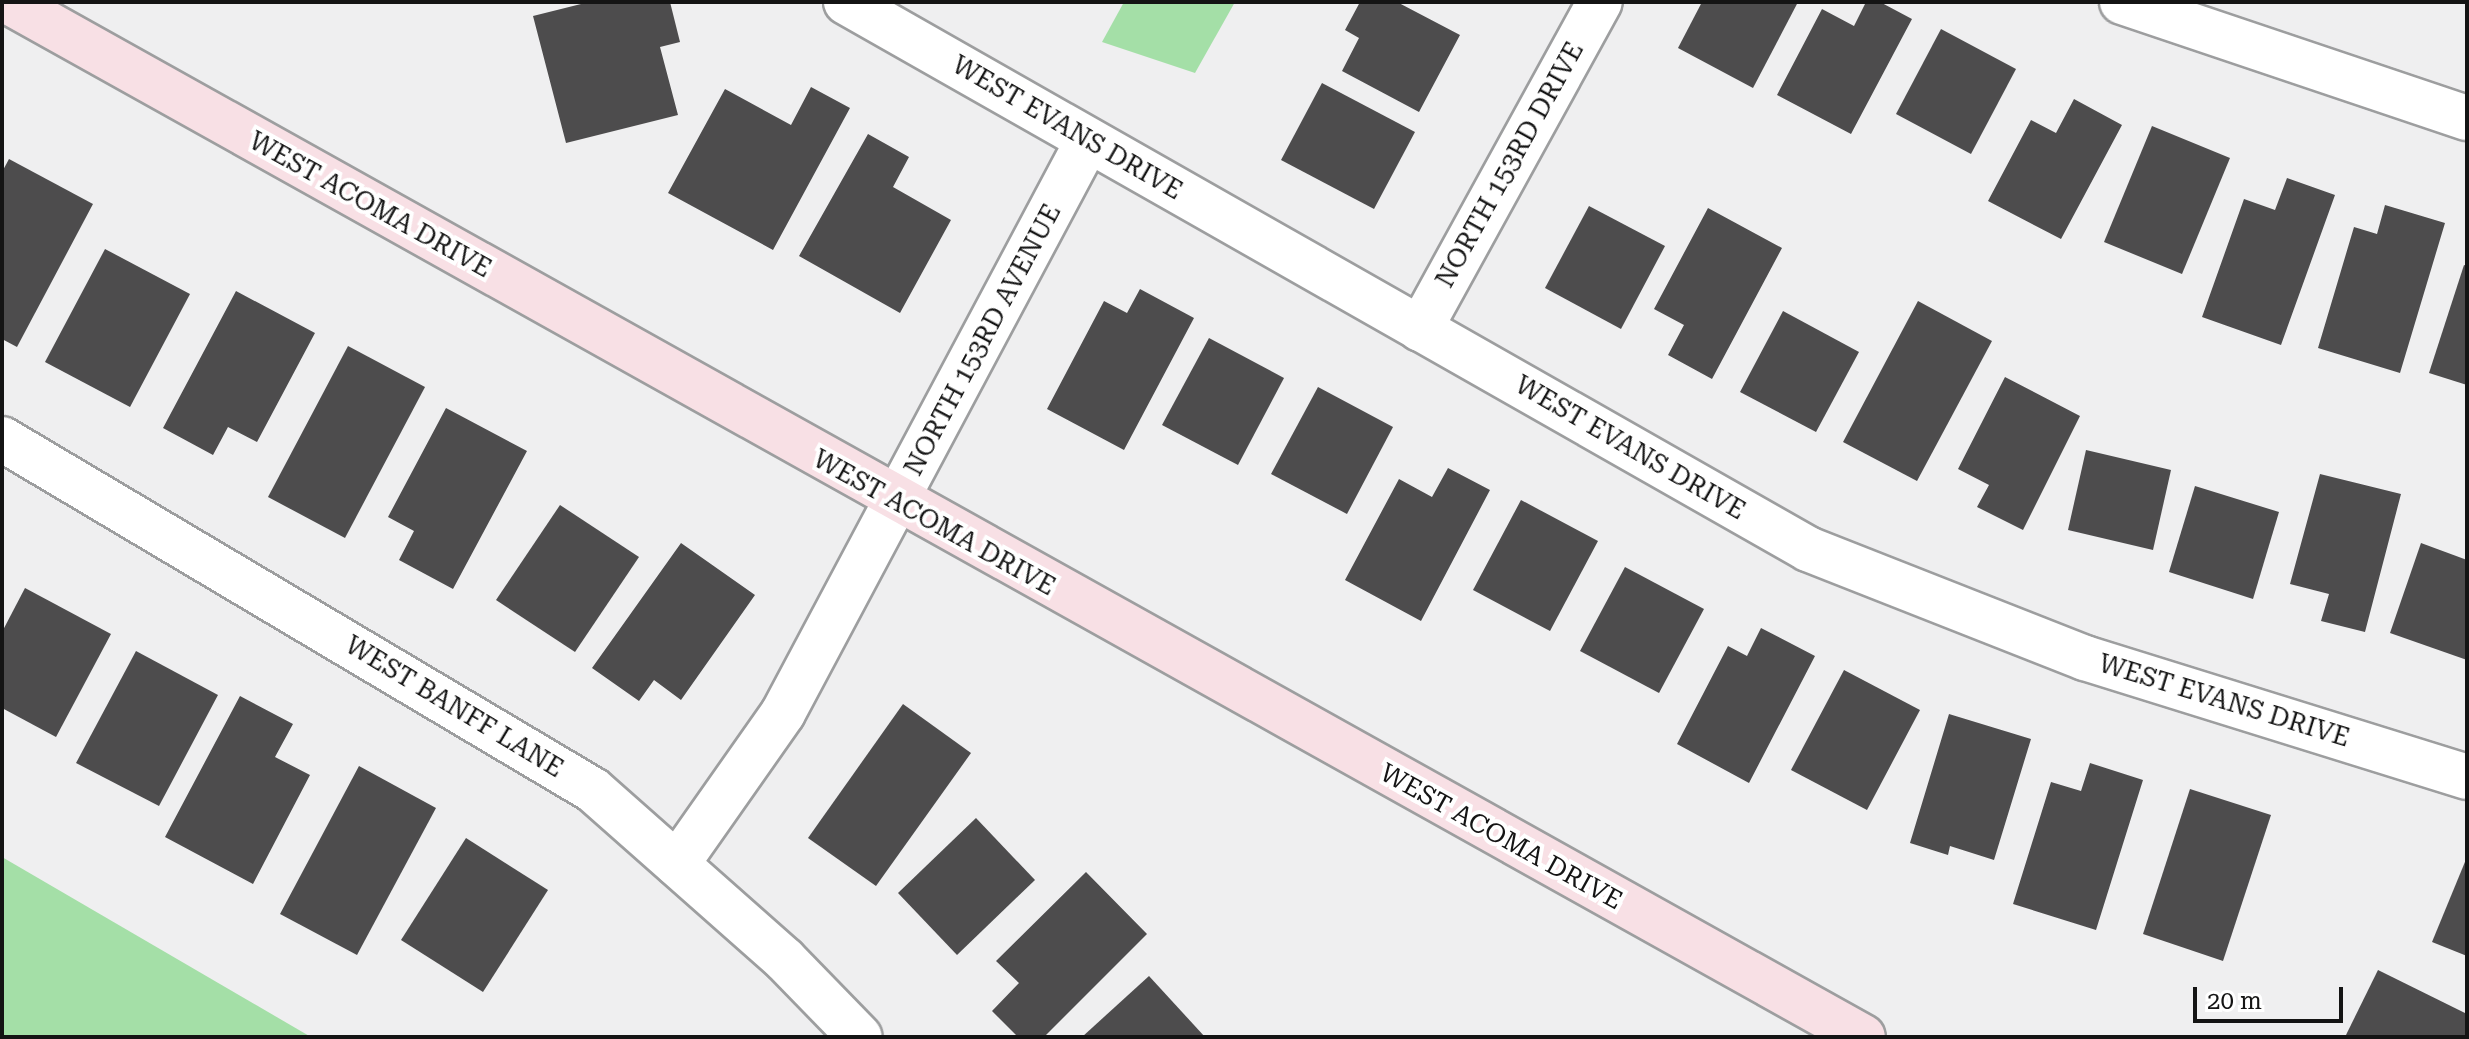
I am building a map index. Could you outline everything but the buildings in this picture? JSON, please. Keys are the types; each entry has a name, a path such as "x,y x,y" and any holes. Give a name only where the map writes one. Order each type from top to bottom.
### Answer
{"street":[{"name":"WEST ACOMA DRIVE","path":"9,2 897,503 1863,1037"},
{"name":"WEST EVANS DRIVE","path":"846,2 1087,142 1808,549 2085,658 2467,777"},
{"name":"NORTH 153RD DRIVE","path":"1420,329 1600,2"},
{"path":"2122,2 2467,118"},
{"name":"NORTH 153RD AVENUE","path":"677,864 783,713 1087,142"},
{"name":"WEST BANFF LANE","path":"2,439 593,790 677,864 860,1037"}],"green space":[{"path":"1124,2 1235,2 1195,73 1102,42"},
{"path":"2,857 311,1037 2,1037"}]}
